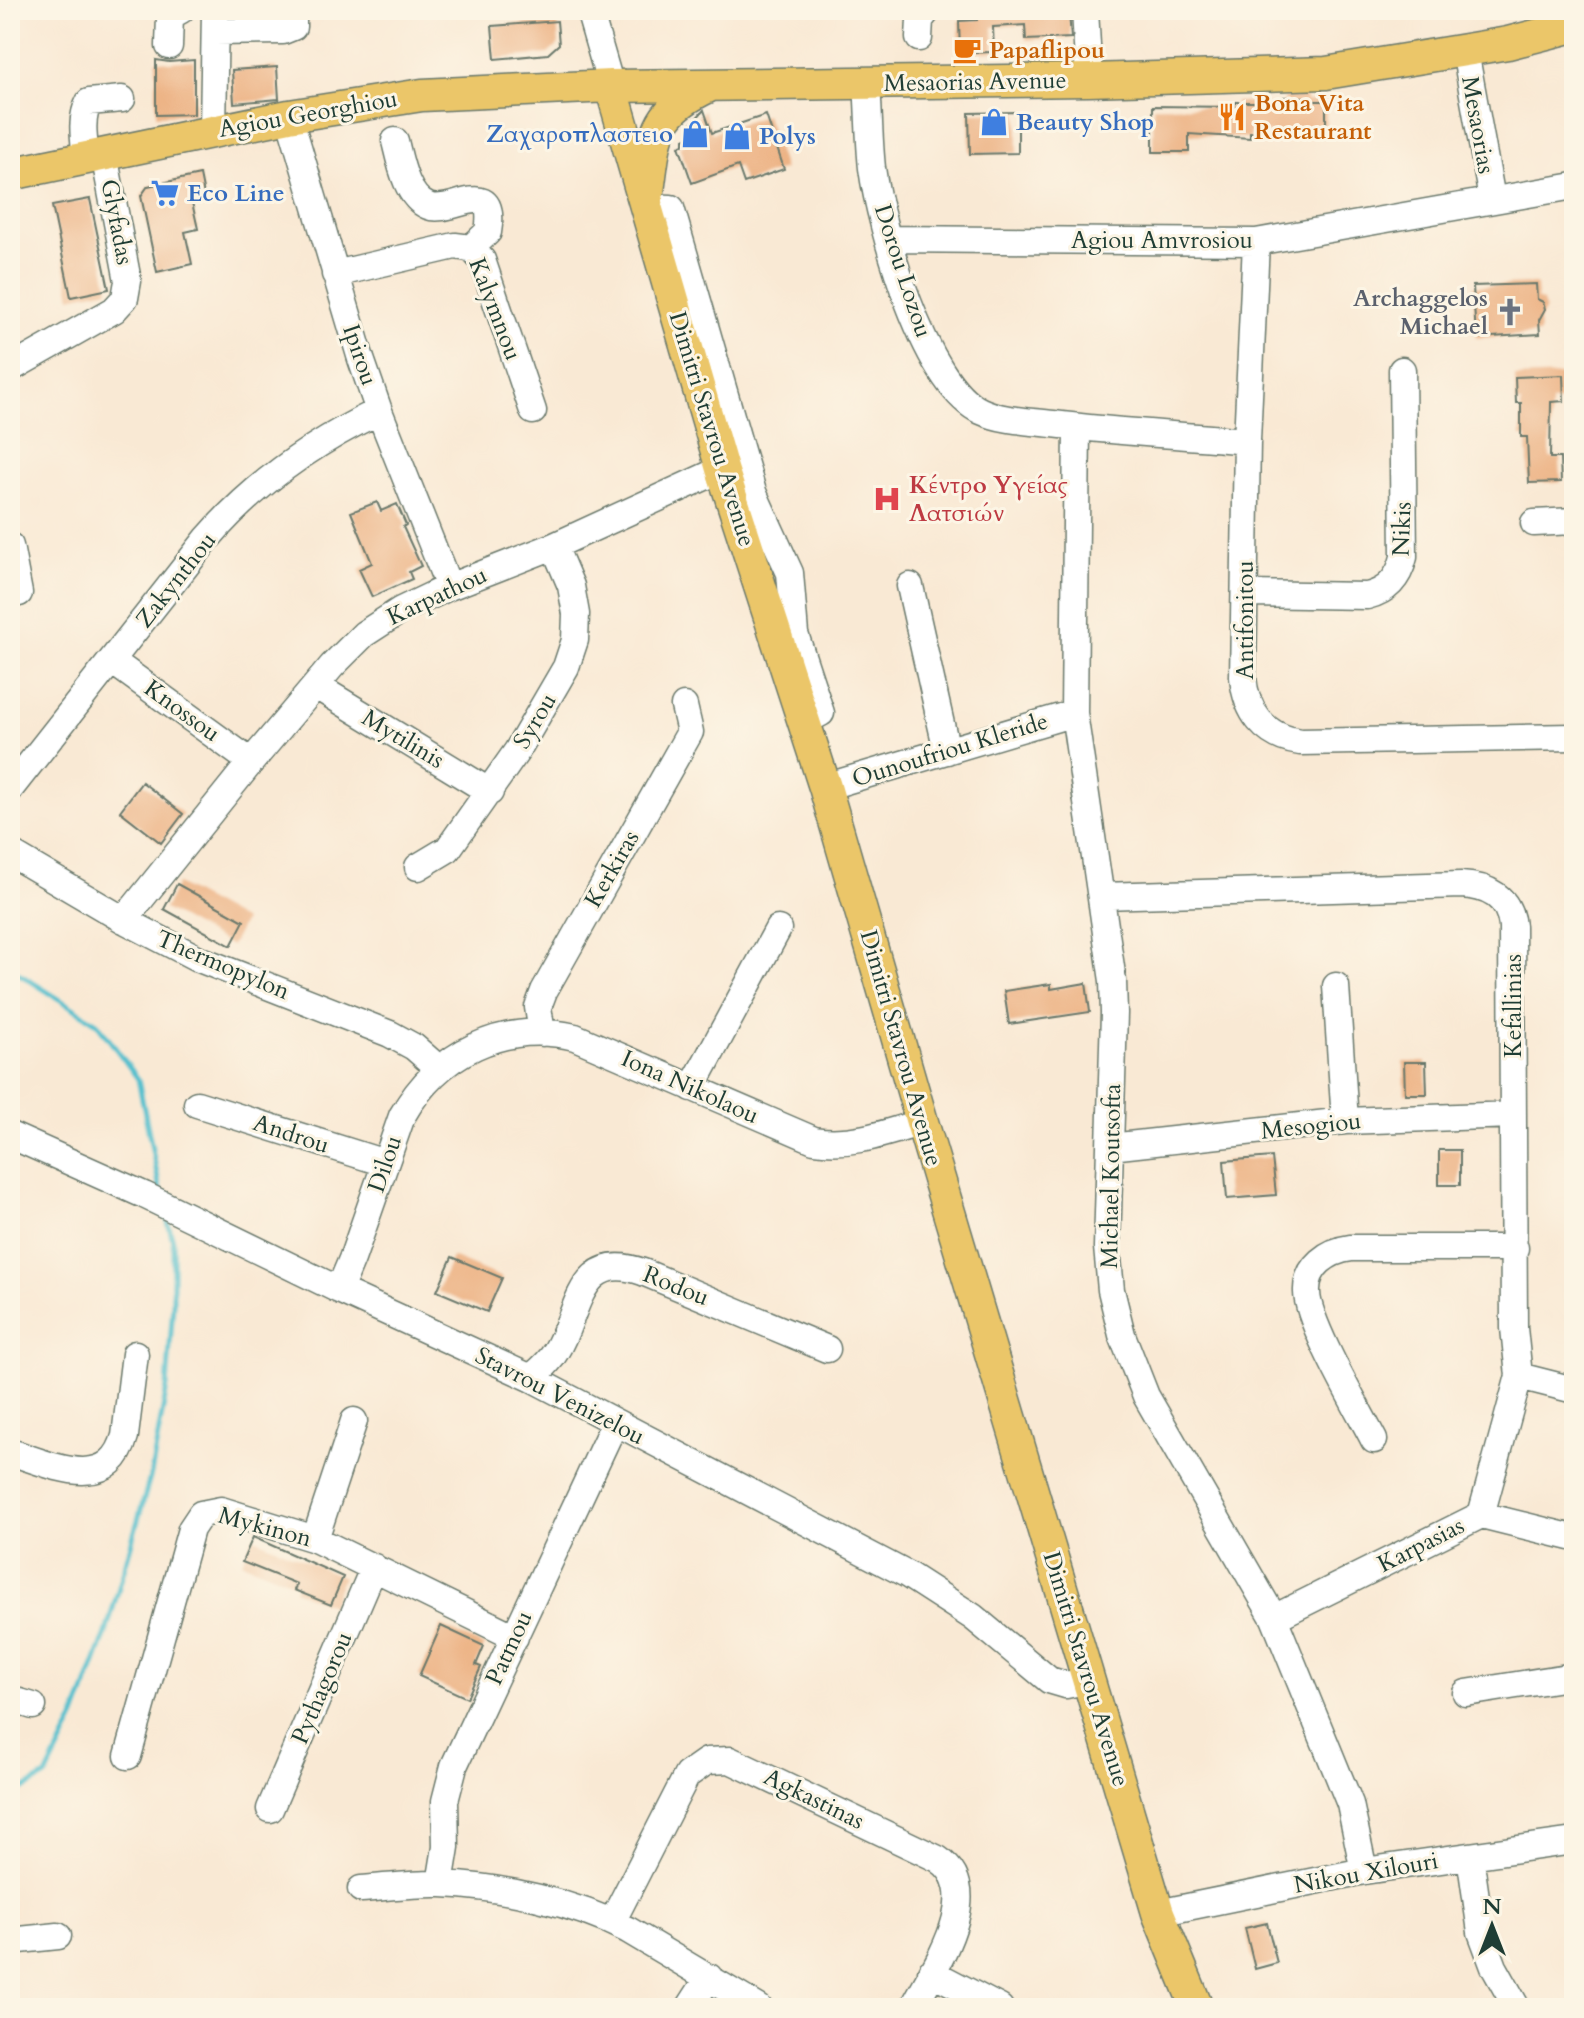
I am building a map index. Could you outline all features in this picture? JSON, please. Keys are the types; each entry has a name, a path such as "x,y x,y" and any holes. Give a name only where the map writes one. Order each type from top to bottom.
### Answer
{"main road":[{"name":"Mesaorias Avenue","path":"611,86 1089,80 1326,73 1465,51 1574,26"},
{"path":"646,207 656,141 667,114 682,100 712,85"},
{"name":"Agiou Georghiou","path":"10,174 289,116 422,95 611,86"},
{"name":"Dimitri Stavrou Avenue","path":"611,86 722,469 825,787 1158,1913 1197,2008"}],"street":[{"path":"169,46 170,16 182,10 283,31 293,27 289,10"},
{"path":"589,10 611,86"},
{"path":"919,38 920,20 928,10"},
{"path":"1085,10 1089,80"},
{"path":"213,131 215,19"},
{"name":"Mesaorias","path":"1465,51 1492,199"},
{"name":"Dorou Lozou","path":"867,83 872,169 889,239 925,341 943,375 964,400 994,416 1077,427 1247,441"},
{"path":"95,156 83,124 85,110 89,102 122,99"},
{"name":"Ipirou","path":"289,116 379,411 449,587"},
{"path":"395,141 402,172 413,193 425,206 434,208 478,200 485,203 490,212 488,232 471,248"},
{"name":"Glyfadas","path":"10,369 114,310 125,298 127,271 95,156"},
{"name":"Agiou Amvrosiou","path":"889,239 1256,242 1574,186"},
{"path":"646,207 671,208 753,492 790,573 795,634 821,713 804,722"},
{"name":"Antifonitou","path":"1256,242 1247,441 1243,677 1246,699 1261,724 1284,738 1310,742 1574,737"},
{"name":"Kalymnou","path":"335,274 455,246 471,248 482,260 533,411"},
{"name":"Nikis","path":"1245,594 1367,596 1381,591 1397,577 1404,557 1402,370"},
{"name":"Zakynthou","path":"10,789 207,539 247,496 317,444 379,411"},
{"name":"Michael Koutsofta","path":"1077,427 1074,713 1102,896 1114,1013 1107,1222 1115,1312 1128,1356 1156,1416 1274,1618 1350,1804 1364,1871"},
{"name":"Karpathou","path":"124,920 251,762 364,634 401,610 449,587 554,546 722,469"},
{"path":"1534,523 1574,521"},
{"path":"10,546 19,593"},
{"name":"Syrou","path":"418,867 448,849 490,792 560,680 575,640 574,599 554,546"},
{"path":"910,586 947,751"},
{"name":"Knossou","path":"112,661 251,762"},
{"name":"Mytilinis","path":"316,686 490,792"},
{"name":"Kerkiras","path":"542,1033 538,1007 547,982 690,732 684,706"},
{"name":"Ounoufriou Kleride","path":"825,787 1074,713"},
{"name":"Thermopylon","path":"10,853 124,920 218,968 390,1034 448,1061"},
{"name":"Kefallinias","path":"1102,896 1461,885 1479,886 1492,891 1508,909 1512,926 1515,1352 1519,1376 1481,1515"},
{"path":"692,1088 778,929"},
{"path":"1336,986 1345,1121"},
{"name":"Iona Nikolaou","path":"448,1061 489,1042 542,1033 565,1035 794,1133 825,1141 861,1140 922,1122"},
{"name":"Dilou","path":"339,1290 409,1104 421,1085 448,1061"},
{"name":"Androu","path":"197,1104 385,1163"},
{"name":"Mesogiou","path":"1110,1147 1345,1121 1513,1115"},
{"name":"Stavrou Venizelou","path":"10,1135 531,1378 615,1422 919,1582 973,1617 1049,1680 1066,1685 1089,1680"},
{"path":"1374,1440 1311,1312 1307,1283 1316,1265 1330,1253 1351,1248 1515,1248"},
{"name":"Rodou","path":"531,1378 556,1351 584,1287 596,1274 609,1267 643,1272 827,1349"},
{"path":"10,1452 85,1472 109,1463 121,1448 125,1436 135,1354"},
{"path":"1519,1376 1574,1390"},
{"path":"315,1539 354,1421"},
{"name":"Patmou","path":"440,1884 446,1847 445,1801 449,1780 615,1422"},
{"name":"Mykinon","path":"128,1756 191,1529 196,1520 210,1510 221,1510 315,1539 515,1637"},
{"name":"Karpasias","path":"1274,1618 1481,1515 1574,1538"},
{"name":"Pythagorou","path":"270,1809 374,1567"},
{"path":"1466,1693 1574,1676"},
{"name":"Agkastinas","path":"612,1922 687,1775 707,1761 730,1760 938,1859 950,1868 959,1889 958,1911 913,2008"},
{"name":"Nikou Xilouri","path":"1158,1913 1364,1871 1574,1841"},
{"path":"1470,1856 1481,1932 1494,1967 1517,2008"},
{"path":"361,1889 440,1884 543,1900 612,1922 759,2008"},
{"path":"10,1941 58,1936"},
{"path":"931,1972 1000,2008"},
{"path":"689,2008 709,1977"}],"building":[{"path":"977,10 1036,10 1036,15 1069,13 1071,38 1026,40 1025,25 993,27 994,52 960,53 959,21 977,20"},
{"path":"557,21 559,44 548,54 495,59 492,26"},
{"path":"156,60 194,60 194,114 156,115"},
{"path":"277,67 279,99 234,103 232,70"},
{"path":"1284,97 1326,101 1326,125 1304,129 1304,134 1250,132 1250,138 1189,134 1189,152 1153,152 1153,106 1235,107 1235,102 1284,105"},
{"path":"704,110 712,133 766,115 784,169 744,183 738,166 692,183 679,146 691,136 691,124"},
{"path":"1018,112 1018,153 970,154 969,113"},
{"path":"200,175 204,195 191,198 198,229 185,232 192,264 157,272 141,196 148,186"},
{"path":"90,199 109,289 71,297 52,206"},
{"name":"Archaggelos Michael","path":"1536,284 1537,299 1543,302 1545,309 1539,320 1540,334 1476,338 1473,286"},
{"path":"1563,375 1564,401 1551,402 1550,458 1560,458 1561,482 1529,483 1527,437 1521,437 1521,403 1516,403 1515,377"},
{"path":"377,502 381,511 397,504 406,525 403,527 421,566 409,572 412,579 372,597 359,569 372,563 351,512"},
{"path":"142,782 183,814 161,843 120,811"},
{"path":"177,884 244,921 231,946 164,909"},
{"path":"1086,983 1090,1012 1009,1024 1004,991 1051,984 1051,989"},
{"path":"1404,1062 1426,1062 1427,1094 1405,1094"},
{"path":"1439,1150 1460,1150 1460,1185 1439,1185"},
{"path":"1272,1157 1276,1195 1227,1199 1224,1161"},
{"path":"452,1257 502,1278 487,1312 437,1291"},
{"path":"253,1537 343,1577 331,1605 294,1590 297,1584 242,1562"},
{"path":"441,1626 484,1646 476,1665 481,1667 467,1698 419,1676"},
{"path":"1267,1923 1277,1963 1255,1969 1245,1928"}],"waterway":[{"path":"10,968 97,1023 138,1079 161,1194"},
{"path":"10,1797 46,1776 75,1717 106,1633 151,1474 167,1387 173,1304 173,1241 166,1215"}],"place":[{"name":"Papaflipou","path":"967,50"},
{"name":"Bona Vita Restaurant","path":"1232,117"},
{"name":"Beauty Shop","path":"994,122"},
{"name":"Ζαχαροπλαστειο","path":"695,134"},
{"name":"Polys","path":"737,136"},
{"name":"Eco Line","path":"165,193"},
{"name":"Archaggelos Michael","path":"1510,312"},
{"name":"Κέντρο Υγείας Λατσιών","path":"887,499"}]}
